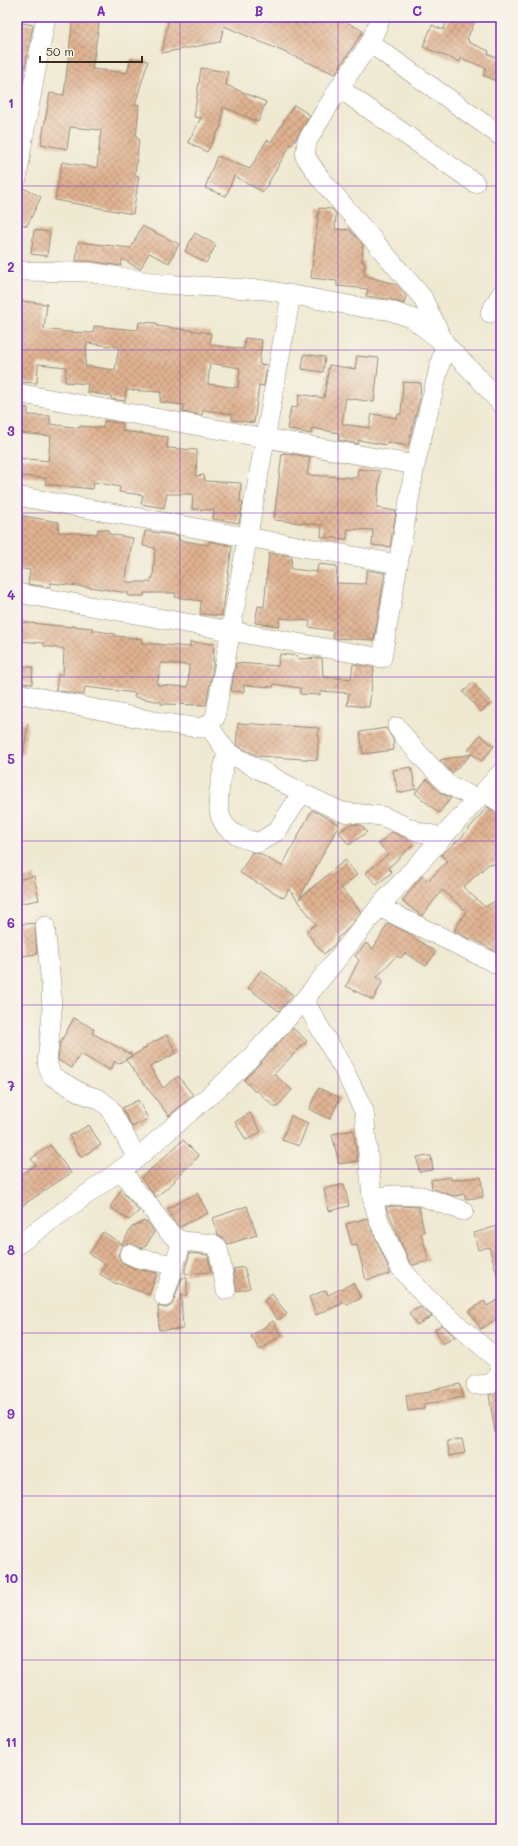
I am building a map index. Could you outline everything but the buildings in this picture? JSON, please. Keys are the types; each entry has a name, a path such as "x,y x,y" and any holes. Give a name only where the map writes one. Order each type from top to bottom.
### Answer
{"street":[{"path":"17,177 24,97 46,17"},
{"path":"17,593 382,658 415,465 445,344 422,297 320,178 305,156 307,141 339,88 370,43 381,17"},
{"path":"370,43 501,136"},
{"path":"339,88 475,183"},
{"path":"17,270 88,272 162,284 266,290 365,308 388,310 412,318 445,344 478,377 501,404"},
{"path":"490,313 501,294"},
{"path":"17,693 164,723 200,728 208,725 215,718 232,631 264,438 291,295"},
{"path":"17,393 415,465"},
{"path":"17,496 398,564"},
{"path":"208,725 227,752 302,793 342,812 382,816 419,832 442,837"},
{"path":"397,727 410,744 447,784 501,803"},
{"path":"227,752 220,786 218,810 224,823 236,835 258,843 277,831 302,793"},
{"path":"17,1245 130,1164 240,1069 304,1000 379,907 501,773"},
{"path":"379,907 501,966"},
{"path":"44,926 52,1005 47,1063 49,1070 52,1076 62,1083 81,1093 99,1098 109,1107 130,1164 134,1189 150,1206 165,1228 173,1236 182,1241 213,1244 218,1248 226,1290"},
{"path":"304,1000 345,1072 364,1111 372,1197 379,1221 400,1267 425,1296 499,1361 501,1369"},
{"path":"372,1197 397,1195 421,1196 464,1211"},
{"path":"164,1297 182,1241"},
{"path":"128,1254 138,1258 174,1265"},
{"path":"476,1385 491,1384 501,1373"}]}
